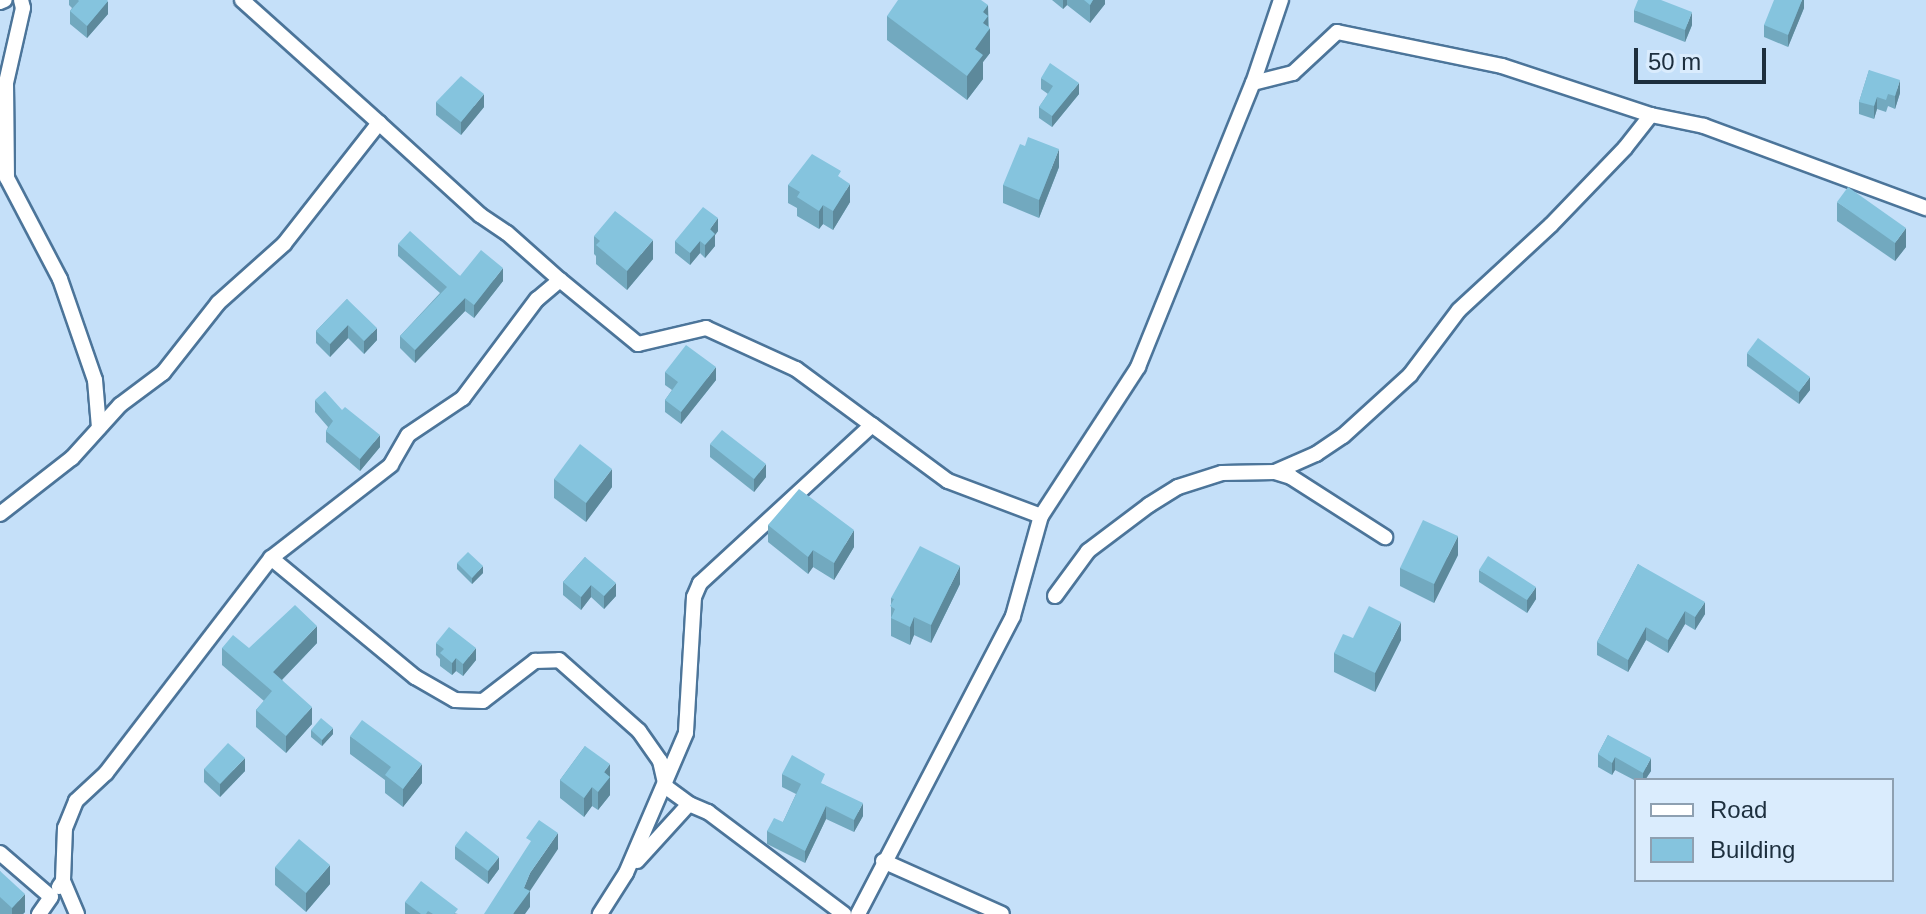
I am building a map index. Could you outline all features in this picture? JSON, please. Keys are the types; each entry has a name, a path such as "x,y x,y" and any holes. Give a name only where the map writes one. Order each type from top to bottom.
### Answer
{"street":[{"path":"21,0 23,8 6,83 7,178 60,279 95,380 99,428"},
{"path":"242,0 480,215 507,233 638,344 706,328 796,369 948,481 1041,516"},
{"path":"858,914 1013,616 1041,516 1138,367 1253,83 1281,0"},
{"path":"1253,83 1293,73 1337,32 1502,66 1651,115 1704,126 1926,208"},
{"path":"1055,596 1088,551 1178,487 1222,473 1275,472 1316,454 1343,436 1410,375 1459,310 1551,225 1625,148 1651,115"},
{"path":"1,510 72,458 120,405 163,373 218,303 284,244 379,123"},
{"path":"77,914 63,881 65,828 76,801 106,773 271,558 391,465 408,435 463,398 528,310 560,280"},
{"path":"600,914 626,873 666,787 686,733 694,597 700,583 872,425"},
{"path":"1275,472 1314,491 1385,537"},
{"path":"271,558 415,677 455,700 483,701 535,661 559,660 639,731 660,761 666,787 689,804 708,812 844,914"},
{"path":"626,873 689,804"},
{"path":"0,853 51,897"},
{"path":"883,861 1002,914"},
{"path":"39,914 63,881"}],"building":[{"path":"78,0 108,1 87,26 70,11"},
{"path":"898,0 981,0 988,5 983,12 988,16 983,23 990,28 975,49 983,55 967,76 887,16"},
{"path":"1638,0 1661,0 1692,12 1685,30 1634,10"},
{"path":"1774,0 1802,0 1788,35 1764,25"},
{"path":"1050,63 1079,83 1052,116 1039,107 1053,86 1041,78"},
{"path":"1869,70 1900,80 1895,96 1888,94 1886,100 1877,97 1874,106 1859,102"},
{"path":"461,76 484,94 461,122 436,102"},
{"path":"1028,137 1059,149 1039,200 1003,185 1020,144 1025,146"},
{"path":"812,154 841,171 838,176 850,184 833,211 823,205 819,211 797,197 800,192 788,185"},
{"path":"1848,187 1906,228 1895,243 1837,202"},
{"path":"703,207 718,218 710,229 715,234 705,245 700,241 690,253 675,241"},
{"path":"615,211 653,240 627,271 596,245 600,241 594,236"},
{"path":"410,231 460,276 481,250 503,268 474,305 465,298 415,350 400,336 447,287 398,244"},
{"path":"347,299 377,328 364,341 348,325 330,344 316,331"},
{"path":"1758,338 1810,377 1799,392 1747,353"},
{"path":"686,345 716,367 681,412 665,400 678,382 665,372"},
{"path":"325,391 342,410 345,407 380,435 360,459 326,431 333,421 315,400"},
{"path":"722,430 766,464 754,479 710,444"},
{"path":"580,444 612,469 586,503 554,479"},
{"path":"799,489 854,530 834,563 813,550 808,557 768,525"},
{"path":"1423,520 1458,536 1434,584 1400,568"},
{"path":"920,546 960,566 931,625 914,617 910,627 891,618 895,609 890,606 894,599 891,598"},
{"path":"468,552 483,566 472,578 457,563"},
{"path":"1488,556 1536,587 1527,600 1479,570"},
{"path":"585,557 616,583 604,596 591,585 581,597 563,582"},
{"path":"1638,564 1705,602 1695,617 1685,611 1668,640 1646,627 1628,660 1597,642"},
{"path":"295,605 317,626 273,672 312,707 286,736 256,710 272,691 222,648 233,635 249,648"},
{"path":"1369,606 1401,622 1375,673 1334,653 1343,634 1353,638"},
{"path":"449,627 476,648 463,664 456,658 452,663 440,653 444,649 436,643"},
{"path":"321,718 333,728 322,740 311,730"},
{"path":"362,720 422,764 403,789 385,775 391,767 350,736"},
{"path":"1608,735 1651,758 1643,773 1615,757 1612,763 1598,754"},
{"path":"228,743 245,758 220,784 204,769"},
{"path":"585,746 610,764 604,772 610,777 598,792 592,787 584,798 560,780"},
{"path":"792,755 825,774 821,783 863,803 854,820 826,806 805,851 767,831 774,818 783,822 801,784 782,774"},
{"path":"539,820 558,833 530,873 524,888 530,891 513,914 484,914 531,841 526,838"},
{"path":"466,831 499,857 488,871 455,846"},
{"path":"299,839 330,865 306,893 275,867"},
{"path":"0,871 25,894 12,908 0,897"},
{"path":"421,881 458,909 454,914 433,914 428,911 421,914 405,902"}]}
